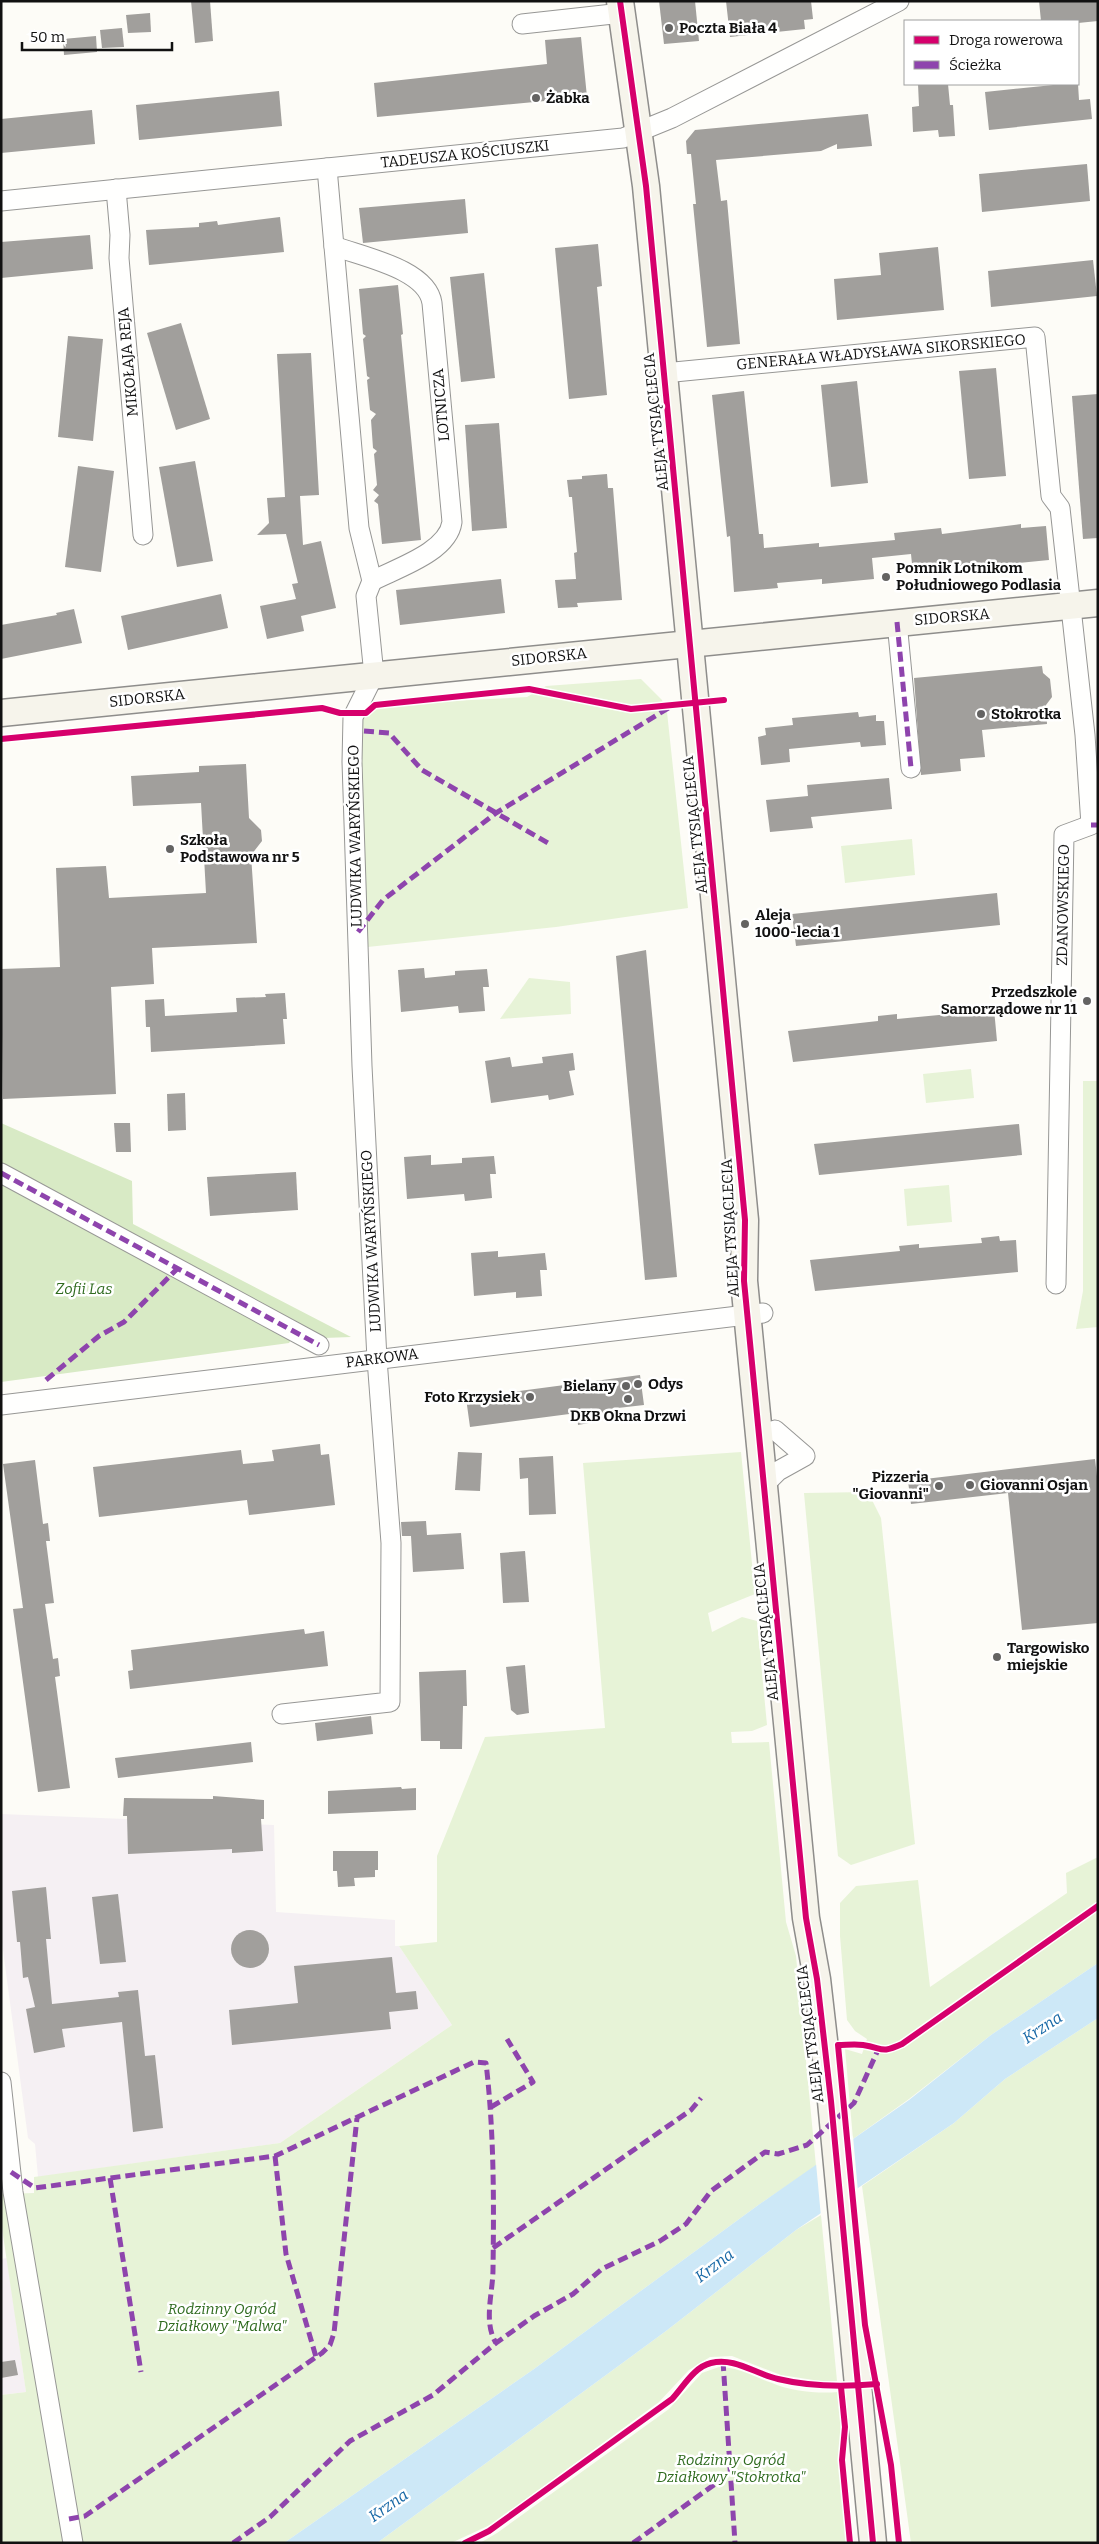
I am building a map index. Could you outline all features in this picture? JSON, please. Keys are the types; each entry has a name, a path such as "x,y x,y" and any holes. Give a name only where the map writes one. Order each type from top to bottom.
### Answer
{"street":[{"name":"TADEUSZA KOŚCIUSZKI","path":"1,201 623,138 672,118 899,1"},
{"name":"ALEJA TYSIĄCLECIA","path":"621,7 639,132 664,373 745,1220 744,1281 756,1313 775,1430 771,1478"},
{"path":"522,24 621,7"},
{"path":"327,168 359,528 372,581 366,596 374,675"},
{"name":"MIKOŁAJA REJA","path":"116,189 120,236 119,258 143,535"},
{"name":"LOTNICZA","path":"334,246 412,275 428,289 432,303 452,522 450,531 437,548 372,581"},
{"name":"GENERAŁA WŁADYSŁAWA SIKORSKIEGO","path":"664,373 1035,337 1051,496 1060,508 1070,606"},
{"name":"SIDORSKA","path":"1,713 1098,603"},
{"name":"ZDANOWSKIEGO","path":"1056,1284 1064,835 1095,825 1070,606"},
{"path":"897,622 911,768"},
{"name":"LUDWIKA WARYŃSKIEGO","path":"282,1714 390,1702 391,1544 377,1358 362,1066 352,762 353,717 374,675"},
{"path":"1,1173 319,1345"},
{"name":"ALEJA TYSIĄCLECIA","path":"756,1313 771,1478 821,1919 817,1978 847,2257 873,2543"},
{"name":"PARKOWA","path":"1,1406 377,1358 756,1313"},
{"path":"771,1478 805,1456 775,1430"},
{"path":"1,2082 14,2192 73,2543"}],"shaded area":[{"path":"1,1814 274,1825 276,1912 395,1920 395,1946 399,1946 452,2025 280,2143 38,2177 35,2144 28,2138 1,1935"},
{"path":"7,2258 26,2392 1,2395 1,2259"}],"green space":[{"path":"641,679 662,700 667,712 688,908 556,927 358,948 355,713 366,713 375,705 527,697 546,686"},
{"path":"912,839 915,875 845,883 841,846"},
{"path":"529,978 570,982 571,1014 500,1019"},
{"path":"971,1069 974,1098 926,1103 923,1074"},
{"path":"1083,1081 1098,1081 1098,1327 1076,1329 1083,1291"},
{"path":"1,1123 132,1181 133,1224 351,1337 324,1338 1,1167"},
{"name":"Zofii Las","path":"1,1182 291,1340 289,1343 1,1382"},
{"path":"949,1185 952,1222 907,1226 904,1189"},
{"name":"Rodzinny Ogród Działkowy \"Malwa\"","path":"741,1452 755,1594 708,1613 712,1632 742,1617 757,1621 767,1725 752,1731 731,1732 732,1743 769,1742 786,1922 796,1956 816,2166 757,2206 534,2369 284,2543 1,2543 1,2395 26,2392 1,2221 1,2194 34,2193 34,2177 280,2143 452,2025 399,1946 437,1942 437,1856 485,1737 605,1728 583,1463"},
{"path":"868,1492 881,1518 915,1844 851,1865 838,1856 804,1493"},
{"path":"1098,1857 1098,1963 991,2035 909,2099 853,2139 845,2049 862,2054 867,2039 855,2031 847,2020 840,1936 840,1903 856,1886 918,1880 930,1987 1067,1893 1066,1873"},
{"path":"1098,2018 1098,2543 911,2543 862,2186 954,2123 1005,2079"},
{"path":"821,2215 837,2381 820,2381 781,2375 732,2356 710,2357 689,2370 659,2402 492,2524 451,2543 377,2543 666,2331 796,2230"},
{"name":"Rodzinny Ogród Działkowy \"Stokrotka\"","path":"719,2367 739,2370 779,2386 796,2390 838,2392 841,2416 840,2462 847,2543 480,2543 497,2533 669,2409 702,2373"}],"water":[{"name":"Krzna","path":"1098,1963 1098,2018 1005,2079 954,2123 796,2230 666,2331 377,2543 284,2543 534,2369 757,2206 909,2100 991,2035"}],"pier":[{"path":"853,2136 858,2192 821,2217 816,2163"}],"building":[{"path":"191,1 210,1 213,41 195,43"},
{"path":"659,1 695,1 699,41 664,44"},
{"path":"726,1 811,1 813,19 804,20 805,29 730,37"},
{"path":"1039,1 1098,1 1098,21 1079,23 1079,20 1041,20"},
{"path":"150,13 151,32 128,33 126,15"},
{"path":"122,28 124,47 102,48 100,30"},
{"path":"96,36 97,52 64,55 63,39"},
{"path":"581,37 587,97 377,117 374,83 547,64 545,40"},
{"path":"918,85 948,85 950,105 953,105 955,136 939,137 938,130 913,132 912,107 919,106"},
{"path":"1053,85 1078,85 1079,100 1090,99 1092,119 989,130 985,92"},
{"path":"279,91 282,126 139,140 136,105"},
{"path":"92,110 95,144 1,153 1,119"},
{"path":"868,114 872,146 837,149 837,144 821,151 716,160 721,201 727,200 740,344 707,347 693,204 696,204 691,154 687,154 686,141 695,130"},
{"path":"1087,164 1090,201 982,212 979,174"},
{"path":"465,199 468,233 363,243 359,208"},
{"path":"280,217 284,252 149,265 146,230 199,227 199,223 217,221 218,225"},
{"path":"90,235 93,269 1,278 1,242"},
{"path":"598,244 602,286 597,287 607,395 569,399 555,248"},
{"path":"938,247 944,310 837,320 834,279 881,275 879,253"},
{"path":"1093,260 1097,296 991,307 988,271"},
{"path":"484,273 495,378 461,382 450,277"},
{"path":"398,285 403,334 401,335 421,540 382,544 378,504 374,501 379,495 373,490 377,485 374,454 377,451 373,448 371,420 376,414 370,410 367,380 370,378 367,376 363,339 366,336 363,334 359,289"},
{"path":"181,323 210,419 176,430 147,333"},
{"path":"68,336 103,339 93,441 58,437"},
{"path":"311,353 319,495 300,496 303,545 321,541 336,608 301,616 304,631 267,639 260,606 296,599 292,584 298,583 286,534 257,535 269,523 267,498 285,497 277,354"},
{"path":"996,368 1006,476 969,479 959,371"},
{"path":"857,381 868,483 831,487 821,385"},
{"path":"744,391 759,534 763,534 764,548 819,543 819,547 895,540 894,533 941,528 942,534 1021,524 1021,528 1046,526 1049,560 980,567 980,564 947,567 947,570 913,574 911,554 872,558 874,579 822,584 822,579 777,583 778,588 734,592 730,536 727,537 712,395"},
{"path":"1098,394 1098,538 1083,539 1072,396"},
{"path":"499,423 507,528 472,531 465,425"},
{"path":"195,461 213,561 177,567 159,467"},
{"path":"78,466 114,471 101,572 65,567"},
{"path":"607,474 608,488 613,488 622,600 577,603 578,607 558,608 555,580 576,579 574,553 577,552 572,497 569,497 567,480 582,479 582,476"},
{"path":"501,579 505,613 400,625 396,590"},
{"path":"221,594 228,628 128,650 121,616"},
{"path":"74,609 82,643 1,659 1,625 57,615 56,613"},
{"name":"Stokrotka","path":"1042,666 1043,673 1050,679 1052,697 1046,705 1047,724 982,730 985,757 960,759 961,771 921,775 914,678"},
{"path":"858,712 859,717 876,715 876,721 884,721 886,745 861,747 860,742 789,749 790,762 761,765 758,737 766,735 765,728 793,725 792,718"},
{"path":"246,764 249,818 261,830 262,841 251,855 257,943 152,948 154,984 111,987 116,1094 3,1099 1,969 60,967 56,868 106,866 109,898 206,893 201,803 133,806 131,776 199,772 199,766"},
{"path":"889,778 892,809 811,817 813,828 770,832 766,800 808,796 807,785"},
{"path":"997,893 1000,925 796,946 792,914"},
{"path":"646,950 677,1277 645,1280 616,956"},
{"path":"424,968 425,978 455,975 455,971 487,969 489,987 483,987 485,1011 459,1013 458,1006 401,1012 398,970"},
{"path":"285,993 287,1019 283,1019 285,1044 151,1052 150,1027 146,1027 145,1000 164,999 165,1016 237,1012 236,998 266,997 265,994"},
{"path":"977,1006 978,1011 994,1009 997,1041 793,1062 788,1031 878,1021 878,1016 897,1014 897,1019 960,1013 959,1008"},
{"path":"573,1053 575,1070 569,1071 574,1095 549,1100 548,1095 491,1103 485,1061 510,1057 512,1067 543,1063 542,1057"},
{"path":"185,1093 186,1130 168,1131 167,1094"},
{"path":"114,1123 130,1123 131,1152 116,1152"},
{"path":"1019,1124 1022,1155 819,1175 814,1144"},
{"path":"431,1155 431,1165 462,1163 462,1158 494,1156 496,1174 490,1174 492,1198 465,1201 464,1194 407,1199 404,1157"},
{"path":"296,1172 298,1210 210,1216 207,1177"},
{"path":"999,1236 1000,1241 1016,1240 1018,1272 815,1291 810,1260 900,1251 899,1246 919,1244 919,1248 982,1243 981,1238"},
{"path":"498,1251 498,1257 545,1253 547,1270 540,1270 542,1296 516,1298 516,1292 474,1296 471,1253"},
{"path":"640,1375 644,1405 609,1409 610,1413 599,1414 600,1421 578,1425 577,1413 470,1427 466,1398"},
{"path":"320,1444 321,1455 329,1454 335,1505 249,1515 247,1500 99,1517 93,1467 241,1450 243,1464 274,1461 272,1450"},
{"path":"458,1452 482,1453 480,1491 455,1490"},
{"path":"553,1456 556,1514 529,1515 528,1478 520,1479 519,1458"},
{"path":"1095,1459 1098,1485 1098,1623 1022,1630 1008,1493 911,1504 908,1481"},
{"path":"35,1460 43,1524 48,1523 50,1541 46,1541 54,1603 45,1604 53,1659 58,1658 60,1676 55,1677 70,1788 38,1792 13,1609 23,1608 3,1464"},
{"path":"426,1521 427,1535 461,1533 464,1569 413,1572 411,1536 402,1536 401,1522"},
{"path":"525,1551 529,1602 503,1603 500,1553"},
{"path":"304,1629 305,1634 324,1631 328,1666 130,1689 128,1671 133,1670 131,1650"},
{"path":"525,1665 529,1713 517,1715 511,1710 506,1667"},
{"path":"466,1670 467,1706 463,1706 462,1749 440,1749 440,1741 421,1741 419,1672"},
{"path":"371,1716 373,1734 317,1741 315,1723"},
{"path":"251,1742 253,1762 118,1778 115,1758"},
{"path":"401,1787 402,1789 416,1788 416,1810 328,1814 328,1791"},
{"path":"213,1796 264,1800 264,1819 261,1819 263,1851 232,1853 232,1849 128,1854 127,1816 123,1816 124,1798 213,1799"},
{"path":"333,1851 378,1851 378,1870 375,1870 375,1877 354,1878 355,1886 338,1887 337,1871 333,1871"},
{"path":"46,1887 51,1939 46,1939 52,2004 119,1997 118,1992 138,1990 145,2056 155,2055 163,2128 133,2132 122,2022 62,2029 65,2047 34,2053 26,2009 35,2007 28,1977 23,1978 20,1942 17,1942 12,1891"},
{"path":"118,1894 126,1962 100,1964 92,1897"},
{"path":"250,1930 257,1931 263,1936 268,1942 268,1956 263,1962 257,1967 250,1968 243,1967 237,1962 232,1956 231,1949 232,1942 237,1936 243,1931"},
{"path":"392,1957 396,1993 416,1991 418,2009 389,2012 391,2029 232,2045 229,2010 298,2003 294,1966"},
{"path":"15,2360 18,2375 1,2378 1,2362"}],"marked path":[{"path":"897,622 911,768"},
{"path":"358,932 383,900 496,813 670,707"},
{"path":"364,731 389,733 422,770 548,843"},
{"path":"1091,825 1098,825"},
{"path":"1,1173 319,1345"},
{"path":"46,1380 99,1336 124,1322 178,1268"},
{"path":"491,2107 533,2082 507,2039"},
{"path":"233,2543 270,2517 350,2441 433,2395 496,2343 534,2316 573,2294 602,2269 660,2241 686,2224 711,2191 765,2152 778,2154 807,2145 854,2103 878,2050"},
{"path":"11,2172 35,2188 275,2156 474,2062 486,2063 491,2114 493,2192 493,2278 489,2317 492,2335 496,2343"},
{"path":"493,2248 691,2110 701,2098"},
{"path":"69,2519 85,2516 322,2353 330,2345 334,2333 357,2118"},
{"path":"275,2156 286,2254 316,2357"},
{"path":"110,2178 141,2372"},
{"path":"723,2361 735,2543"},
{"path":"633,2543 729,2474"}],"cycle path":[{"path":"620,1 646,186 745,1220 744,1281 806,1918 817,1979 831,2101 873,2543"},
{"path":"1,739 322,708 340,713 366,713 375,705 529,689 631,709 724,700"},
{"path":"899,2543 891,2465 865,2325 838,2045 863,2045 886,2050 902,2044 1098,1906"},
{"path":"465,2543 489,2531 672,2399 694,2373 705,2365 728,2362 770,2377 803,2384 839,2386 877,2384"},
{"path":"841,2387 845,2427 842,2460 850,2543"}],"place":[{"name":"Poczta Biała 4","path":"669,28"},
{"name":"Żabka","path":"536,98"},
{"name":"Pomnik Lotnikom Południowego Podlasia","path":"886,577"},
{"name":"Stokrotka","path":"981,714"},
{"name":"Szkoła Podstawowa nr 5","path":"170,849"},
{"name":"Aleja 1000-lecia 1","path":"745,924"},
{"name":"Przedszkole Samorządowe nr 11","path":"1087,1001"},
{"name":"Odys","path":"638,1384"},
{"name":"Bielany","path":"626,1386"},
{"name":"Foto Krzysiek","path":"530,1397"},
{"name":"DKB Okna Drzwi","path":"628,1399"},
{"name":"Giovanni Osjan","path":"970,1485"},
{"name":"Pizzeria \"Giovanni\"","path":"939,1486"},
{"name":"Targowisko miejskie","path":"997,1657"}]}
